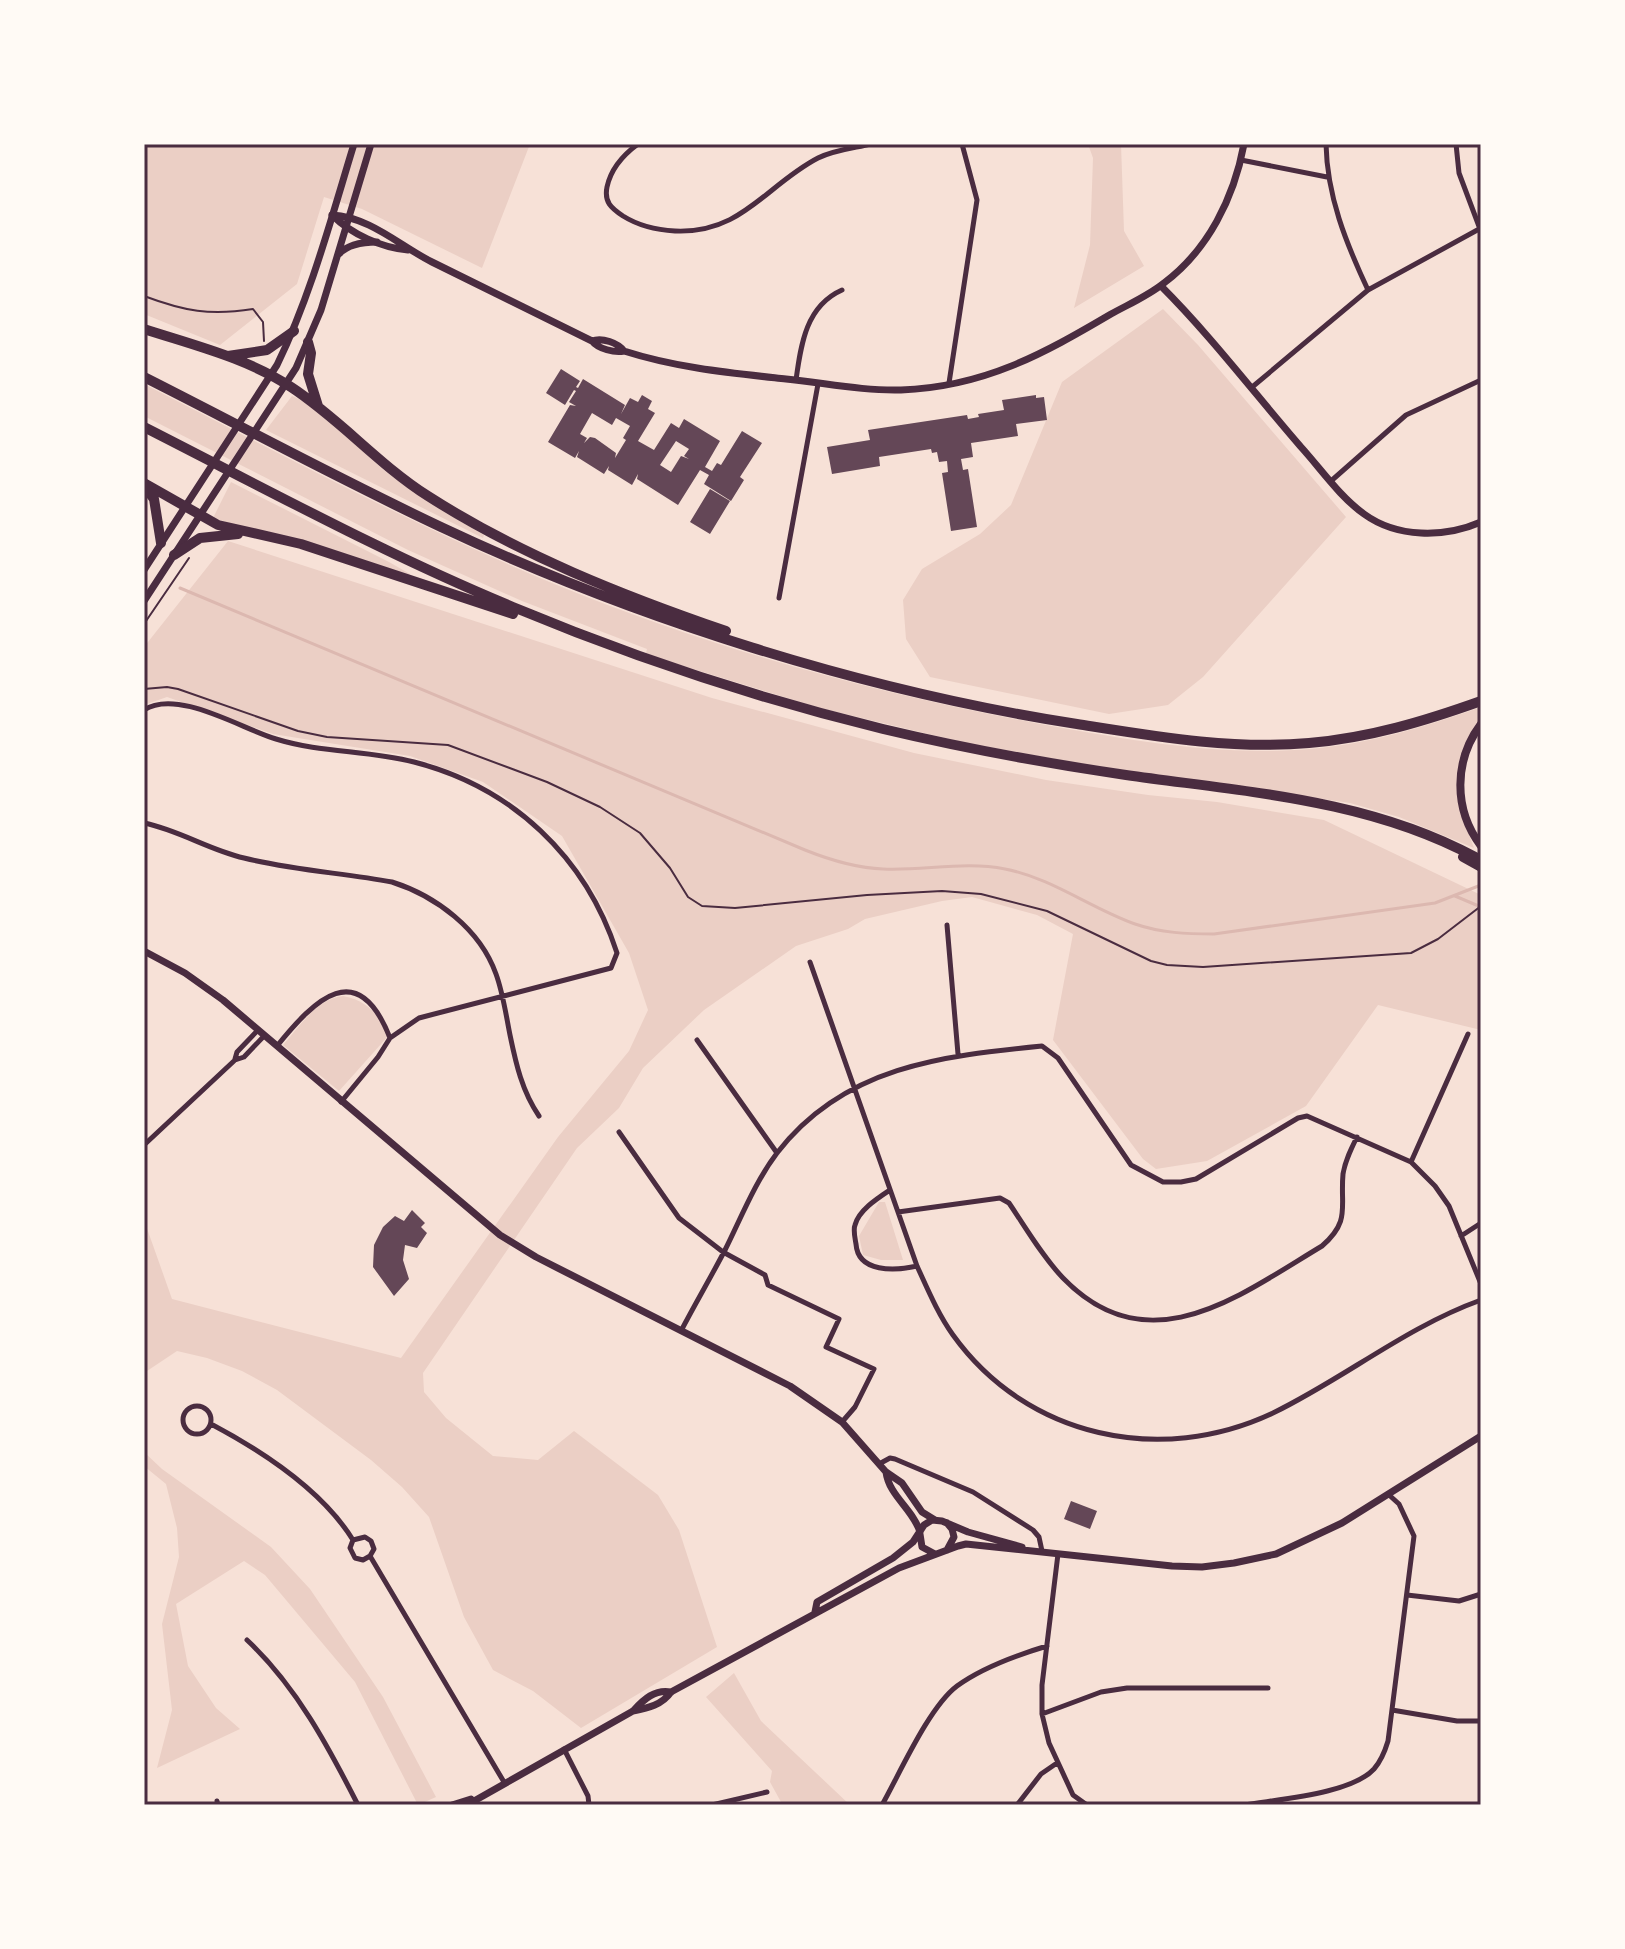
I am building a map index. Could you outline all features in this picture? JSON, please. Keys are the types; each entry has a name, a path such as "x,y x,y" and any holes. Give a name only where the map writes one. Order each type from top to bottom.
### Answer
{"highway":[{"path":"144,329 271,375 318,408 390,469 425,494 535,555 691,619 931,696"},
{"path":"226,357 267,350 294,331"},
{"path":"308,342 311,353 308,374 318,408"},
{"path":"144,377 442,528 569,582 728,639 931,696 1097,728 1201,741 1264,745 1305,744 1367,736 1441,716 1481,701"},
{"path":"144,427 422,567 583,636"},
{"path":"144,484 218,525 301,544 752,693 919,737 1043,762 1292,799 1374,815 1425,833 1476,859 1481,867"},
{"path":"144,484 154,499 161,543"},
{"path":"174,555 200,538 256,534"}],"main road":[{"path":"144,570 271,375 294,331 354,144"},
{"path":"144,601 269,411 308,342 321,310 371,144"},
{"path":"332,215 349,216 397,240 408,250 596,345 618,353 624,351 698,369 818,384 902,390 949,383 1010,368 1043,354 1161,286 1200,247 1233,189 1244,144"},
{"path":"332,215 345,229 395,249 408,250"},
{"path":"336,258 342,250 377,242"},
{"path":"1161,286 1331,481 1364,514 1396,529 1435,533 1455,531 1481,522"},
{"path":"1481,724 1465,754 1460,790 1466,818 1481,846"},
{"path":"144,951 185,973 223,1000 485,1225 536,1257 790,1386 842,1422 886,1472 902,1483 924,1513 935,1520 1032,1550"},
{"path":"467,1805 633,1711 651,1695 662,1690 671,1692 913,1561 966,1544 1202,1567 1276,1554 1342,1523 1481,1436"},
{"path":"886,1472 890,1487 914,1517 922,1547 935,1554"},
{"path":"815,1612 817,1602 893,1558 920,1533 926,1523 935,1520"},
{"path":"945,1522 952,1529 954,1537 947,1550"},
{"path":"452,1805 477,1798"}],"street":[{"path":"638,144 616,164 608,179 605,195 608,204 625,217 655,229 692,231 714,227 737,217 818,158 871,144"},
{"path":"949,383 977,200 962,144"},
{"path":"1326,144 1327,177 1342,230 1368,290"},
{"path":"1251,389 1368,290 1480,228 1459,173 1456,144"},
{"path":"1241,160 1327,177"},
{"path":"796,380 808,324 821,303 842,290"},
{"path":"1331,481 1406,415 1481,380"},
{"path":"779,598 818,384"},
{"path":"144,710 152,704 187,706 301,746 377,754 414,762 474,784 538,826 577,870 595,899 617,953 611,968 419,1018 390,1038 341,1102"},
{"path":"144,823 169,829 241,857 276,865 355,875 410,888 451,913 470,931 495,972 518,1071 526,1097 539,1116"},
{"path":"947,925 958,1054"},
{"path":"810,962 917,1266 936,1308 978,1365 1008,1392 1042,1413 1080,1429 1119,1438 1200,1437 1270,1414 1451,1310 1481,1300"},
{"path":"276,1047 315,1003 329,994 343,992 371,1002 380,1012 390,1038"},
{"path":"144,1145 235,1060 244,1057 261,1033"},
{"path":"1411,1162 1468,1034"},
{"path":"697,1040 777,1153"},
{"path":"681,1331 777,1153 827,1106 903,1067 958,1054 1042,1046 1050,1050 1131,1165 1163,1182 1196,1179 1298,1118 1314,1118 1411,1162 1435,1186 1449,1206 1481,1284"},
{"path":"619,1132 679,1218 723,1252 765,1275 768,1285 839,1319 826,1347 874,1369 855,1407 842,1422"},
{"path":"898,1212 1000,1198 1009,1203 1046,1258 1082,1296 1097,1306 1130,1318 1150,1321 1177,1319 1212,1310 1242,1295 1335,1235 1341,1223 1344,1204 1343,1174 1357,1137"},
{"path":"890,1190 865,1209 855,1225 856,1253 864,1262 877,1268 917,1266"},
{"path":"1461,1236 1481,1223"},
{"path":"199,1406 210,1414 211,1424 203,1433 190,1433 183,1424 184,1415 187,1410 199,1406"},
{"path":"211,1424 255,1448 332,1510 353,1540"},
{"path":"879,1464 890,1458 895,1459 973,1492 1033,1530 1039,1537 1042,1551"},
{"path":"1244,1805 1349,1786 1375,1768 1383,1756 1388,1741 1414,1536 1399,1504 1388,1494"},
{"path":"360,1536 371,1541 374,1549 370,1556 363,1560 355,1558 350,1548 353,1540 360,1536"},
{"path":"1059,1553 1042,1714 1057,1763 1073,1795 1087,1805"},
{"path":"370,1556 504,1782"},
{"path":"1407,1595 1459,1601 1481,1594"},
{"path":"247,1640 291,1688 358,1805"},
{"path":"882,1805 928,1722 957,1686 988,1668 1047,1646"},
{"path":"1042,1714 1101,1692 1127,1688 1268,1688"},
{"path":"1392,1710 1457,1721 1481,1721"},
{"path":"564,1749 588,1796 589,1805"},
{"path":"1017,1805 1041,1774 1057,1763"},
{"path":"712,1805 767,1792"}],"path":[{"path":"144,296 179,309 205,313 253,309 263,322 267,350"},
{"path":"144,624 200,538"},
{"path":"144,689 178,689 298,731 327,737 448,745 472,752 547,782 621,819 656,849 688,897 707,907 735,908 942,891 981,894 1047,911 1151,961 1194,967 1411,953 1438,939 1481,906"}],"shaded area":[{"path":"144,144 530,144 482,268 362,209 324,197 297,284 220,345 144,314"},
{"path":"1088,144 1121,144 1124,231 1144,266 1074,308 1090,245 1093,158"},
{"path":"1163,309 1198,345 1346,517 1203,677 1168,705 1109,714 930,677 906,639 903,600 922,569 980,534 1011,505 1062,382"},
{"path":"144,384 397,513 552,583 729,647 912,697 1103,735 1241,751 1309,749 1375,739 1481,707 1481,720 1466,746 1461,813 1474,848 1399,817 1350,803 1077,763 966,743 820,708 664,660 646,653 647,649 522,601 408,550 144,416"},
{"path":"292,396 326,419 389,474 484,535 483,538 266,430"},
{"path":"231,482 389,562 410,574 409,577 213,518"},
{"path":"228,541 712,698 914,753 1046,780 1217,802 1324,820 1481,895 1481,1030 1378,1005 1306,1106 1207,1161 1156,1169 1143,1159 1053,1040 1073,934 1037,915 972,897 865,919 848,929 796,946 704,1010 643,1068 619,1108 577,1148 423,1373 424,1392 446,1418 493,1456 538,1460 574,1431 658,1495 679,1530 717,1647 581,1728 533,1691 493,1670 464,1617 429,1517 402,1487 371,1460 277,1390 242,1371 177,1351 144,1373 144,1220 172,1299 401,1358 558,1137 629,1051 648,1010 629,953 562,836 483,782 410,756 273,734 167,697 144,705 144,647"},
{"path":"343,996 371,1009 390,1034 339,1091 283,1045 317,1008"},
{"path":"879,1202 885,1202 903,1260 881,1260 863,1255 859,1236"},
{"path":"144,1452 162,1469 271,1547 310,1589 383,1697 436,1797 418,1805 355,1682 265,1575 244,1561 176,1604 188,1666 216,1708 240,1729 157,1768 172,1710 162,1624 179,1557 177,1528 166,1484 144,1466"},
{"path":"734,1673 761,1721 850,1805 781,1802 770,1782 772,1771 706,1697"}],"building":[{"path":"561,369 580,381 576,387 583,379 625,405 621,414 630,398 638,402 642,395 652,401 648,409 655,413 638,441 654,450 671,423 679,428 684,419 720,441 705,467 712,471 717,463 721,465 742,431 762,443 740,477 744,480 731,501 704,484 709,475 700,470 678,505 637,479 638,474 632,485 608,470 609,466 604,474 577,457 579,451 575,458 548,442 570,405 576,406 569,402 576,391 565,405 546,393","holes":["592,413 612,425 616,418 630,426 615,458 616,453 595,438 590,437 584,443 587,438 580,434","676,441 689,449 684,456 689,459 681,456 671,472 660,465"]},
{"path":"1036,395 1036,398 1044,397 1047,420 1016,424 1018,436 971,443 973,457 961,459 963,470 968,469 977,527 951,531 942,473 948,472 947,461 939,462 937,452 932,453 931,449 879,457 880,466 832,474 827,447 870,440 868,430 967,415 968,419 979,417 978,414 1004,410 1002,400"},
{"path":"710,489 730,501 710,534 690,522"},
{"path":"412,1210 425,1223 421,1227 427,1233 417,1248 405,1245 403,1260 409,1279 394,1296 373,1267 374,1245 383,1227 395,1216 404,1221"},
{"path":"1071,1501 1097,1511 1090,1529 1064,1519"}],"waterway":[{"path":"180,588 805,850 853,865 883,869 975,866 1005,869 1039,879 1135,924 1194,934 1214,934 1435,903 1481,885"},
{"path":"1455,896 1481,907"}]}
